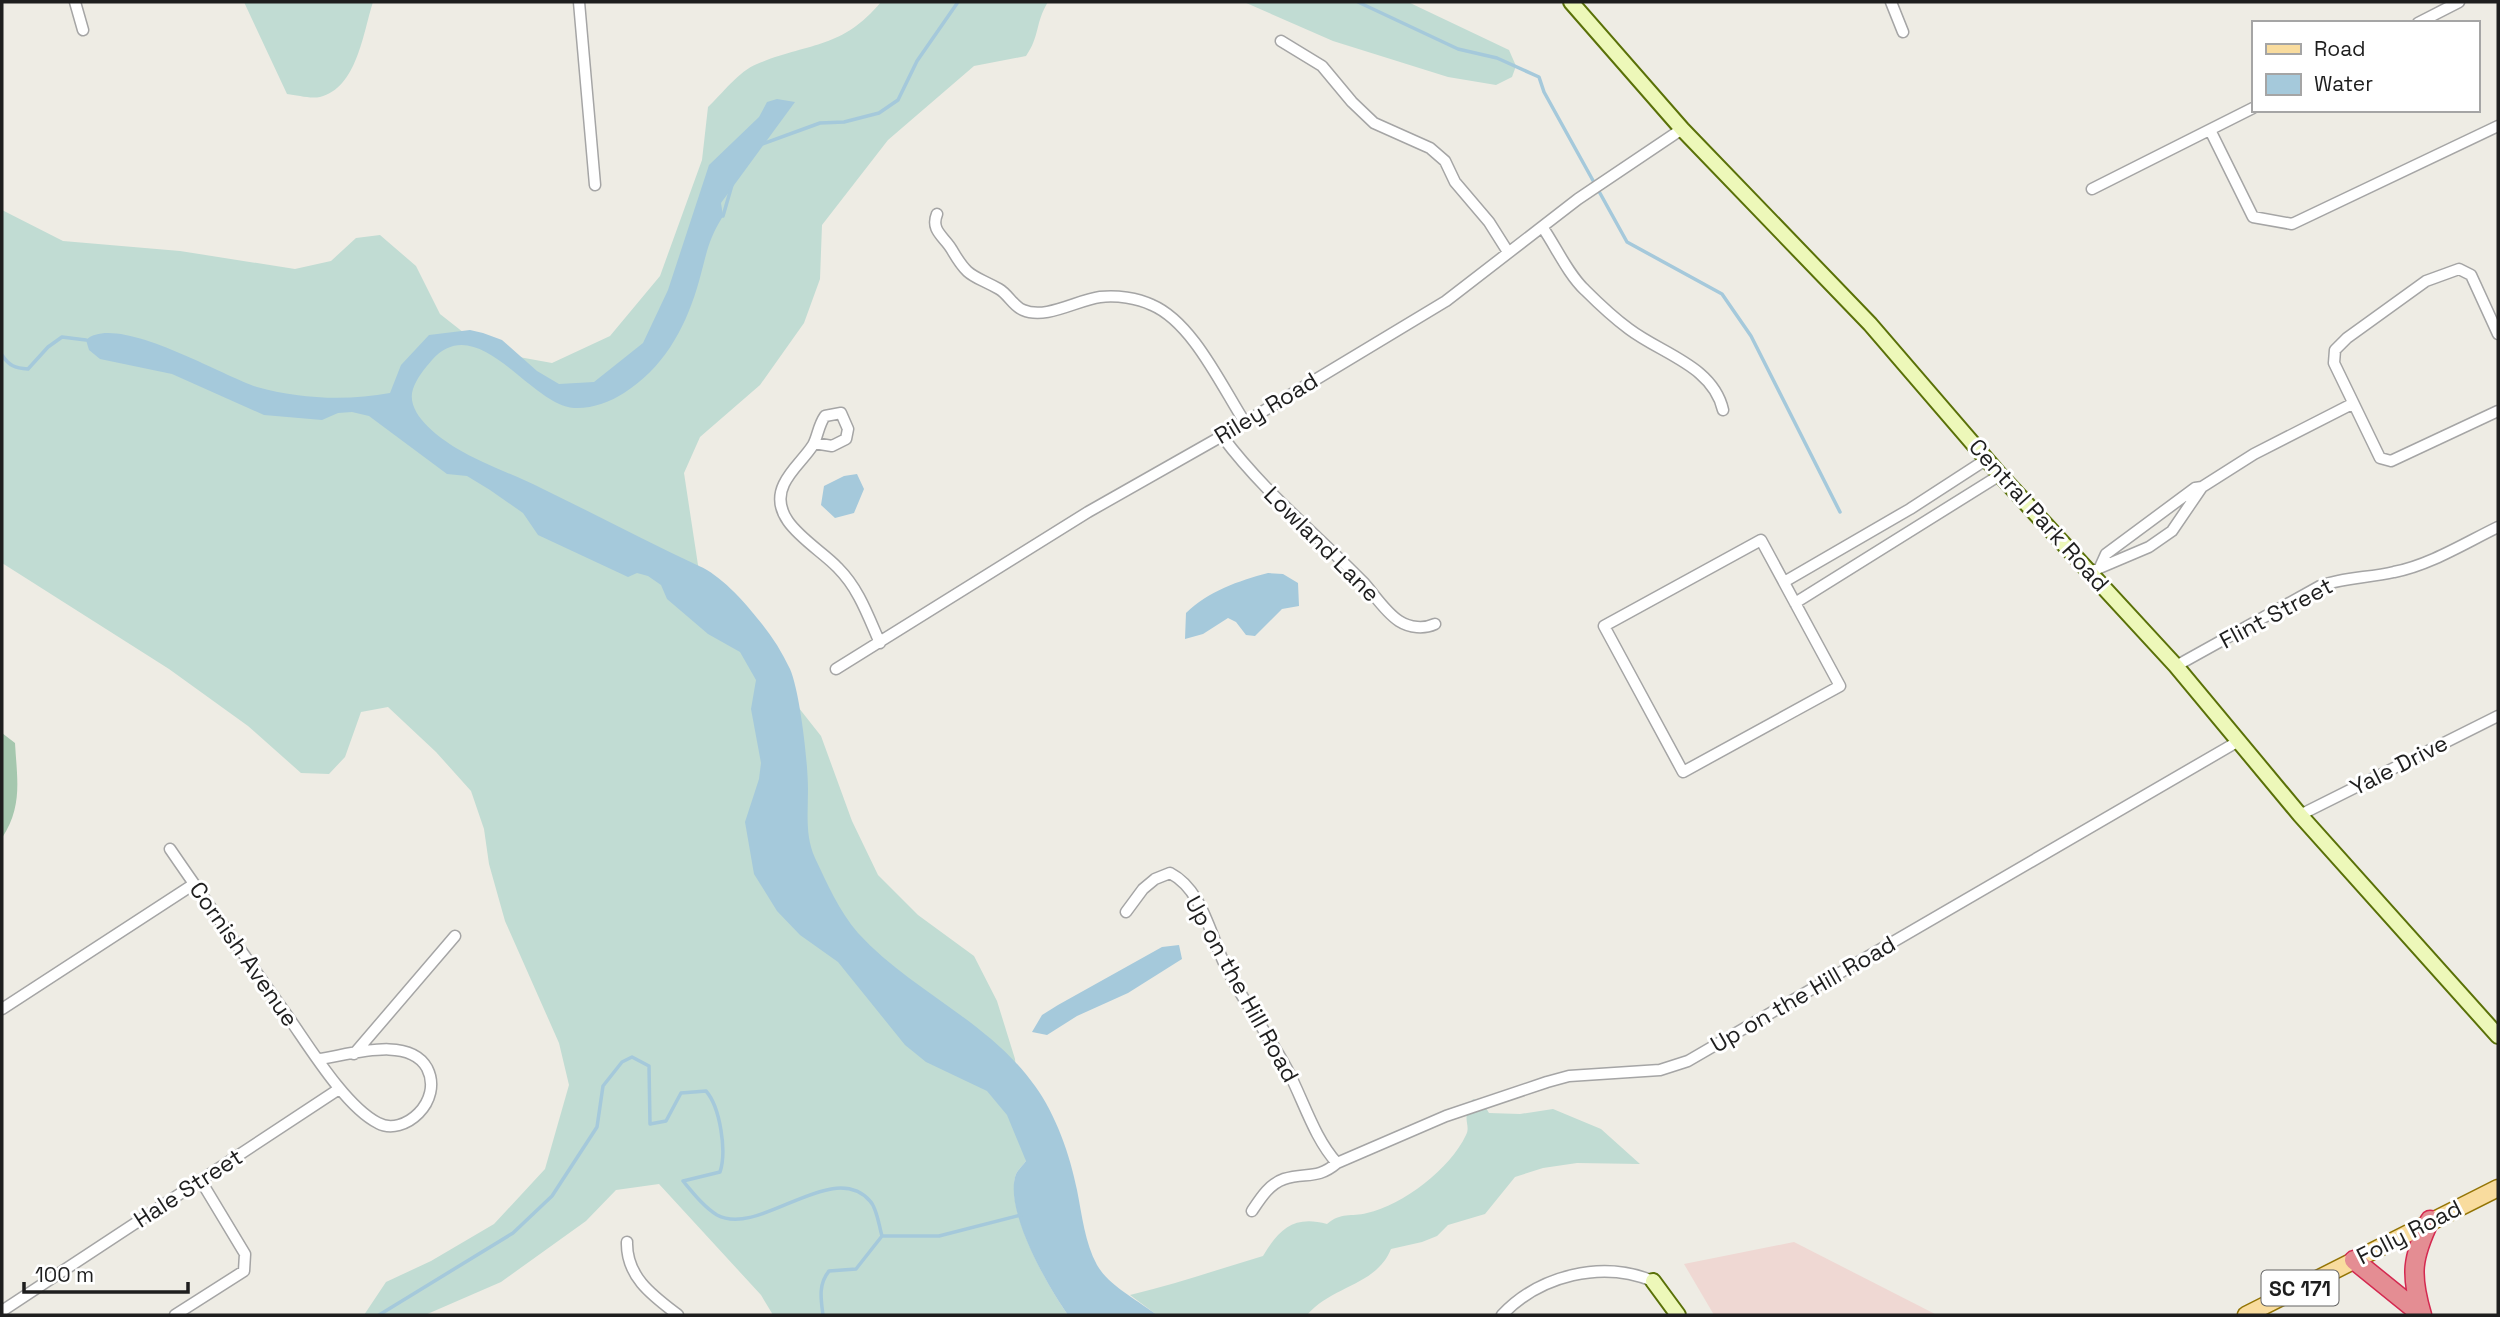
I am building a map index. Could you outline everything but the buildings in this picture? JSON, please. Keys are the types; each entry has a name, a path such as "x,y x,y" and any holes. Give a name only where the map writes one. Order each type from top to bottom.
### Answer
{"highway":[{"path":"2422,1315 2412,1268 2416,1249 2430,1220"},
{"path":"2354,1260 2422,1315"}],"main road":[{"name":"Folly Road","path":"2246,1315 2498,1188"}],"street":[{"path":"75,2 83,30"},
{"path":"579,2 595,185"},
{"name":"Central Park Road","path":"1571,2 1682,129 1813,262 2000,475 2096,568 2300,815 2498,1036"},
{"path":"1891,2 1903,32"},
{"path":"2422,21 2459,2"},
{"path":"1282,41 1322,66 1374,123 1430,148 1445,161 1455,182 1489,222 1508,252"},
{"path":"2092,189 2252,109"},
{"path":"2210,130 2253,217 2292,223 2498,126"},
{"name":"Riley Road","path":"836,669 1088,512 1222,436 1446,301 1578,199 1682,129"},
{"path":"937,214 934,221 937,232 951,247 962,268 977,280 1000,290 1022,310 1043,313 1102,297 1130,298 1155,306 1196,345 1244,421"},
{"path":"1543,228 1582,288 1629,329 1682,360 1708,381 1719,391 1723,410"},
{"path":"2498,334 2471,275 2459,269 2426,281 2335,350 2334,363 2380,458 2392,461 2498,411"},
{"path":"2096,568 2113,564 2149,547 2172,531 2202,487 2254,454 2352,404"},
{"name":"Lowland Lane","path":"1222,436 1248,471 1362,581 1397,620 1409,626 1427,628 1435,624"},
{"path":"814,443 783,486 779,498 783,513 795,530 838,567 857,590 880,643"},
{"path":"1784,583 1910,509 1987,459"},
{"path":"1795,603 2000,475"},
{"path":"2096,568 2106,554 2195,488 2202,487"},
{"name":"Flint Street","path":"2176,666 2320,586 2339,579 2394,572 2417,565 2498,527"},
{"path":"1761,540 1784,583 1840,686 1683,772 1604,626 1761,540"},
{"name":"Yale Drive","path":"2300,815 2498,716"},
{"name":"Up on the Hill Road","path":"1252,1211 1266,1191 1282,1179 1323,1175 1337,1163 1446,1116 1569,1076 1660,1070 1688,1061 2237,741"},
{"name":"Cornish Avenue","path":"170,849 339,1089 379,1124 394,1126 414,1117 427,1104 433,1091 429,1072 421,1056 405,1050 318,1059"},
{"name":"Up on the Hill Road","path":"1126,912 1155,878 1170,873 1181,878 1211,926 1220,954 1238,990 1285,1066 1326,1151 1337,1163"},
{"path":"2,1009 194,884"},
{"path":"354,1055 455,936"},
{"name":"Hale Street","path":"2,1311 90,1250 201,1181 339,1089"},
{"path":"175,1315 244,1271 245,1254 201,1181"},
{"path":"628,1242 634,1274 651,1295 678,1315"},
{"path":"1502,1315 1518,1298 1537,1289 1583,1273 1616,1270 1653,1281 1678,1315"}],"shaded area":[{"path":"244,2 373,2 357,58 350,71 332,92 312,98 287,94"},
{"path":"881,2 1048,2 1034,42 1026,56 974,66 888,140 822,225 820,279 804,323 760,385 700,437 684,473 698,565 723,612 821,736 852,821 878,875 918,915 974,956 997,1001 1015,1059 1026,1161 1016,1174 1016,1207 1030,1247 1068,1315 773,1315 761,1295 659,1184 616,1190 586,1221 501,1282 425,1315 364,1315 386,1282 431,1261 494,1224 545,1169 569,1085 559,1043 505,921 489,864 484,829 471,791 436,752 388,707 361,712 345,757 329,774 301,773 248,726 169,669 2,563 2,210 63,241 180,251 295,269 331,261 356,238 380,235 416,266 440,314 487,351 552,363 610,336 660,276 702,160 708,107 750,67 838,37 866,18"},
{"path":"1244,2 1408,2 1509,50 1516,66 1512,77 1496,85 1448,77 1333,41"},
{"path":"1473,1099 1483,1103 1489,1113 1520,1114 1553,1109 1601,1129 1640,1164 1577,1163 1543,1168 1515,1177 1485,1214 1448,1225 1437,1236 1422,1242 1391,1249 1375,1271 1329,1297 1307,1315 1157,1315 1130,1295 1263,1256 1275,1238 1296,1223 1305,1221 1327,1224 1337,1218 1381,1209 1410,1194 1437,1173 1459,1148 1467,1132 1467,1114"},
{"path":"1794,1242 1937,1315 1714,1315 1684,1264"}],"green space":[{"path":"2,733 15,743 17,792 13,815 2,838"}],"water":[{"path":"777,99 795,102 721,203 723,216 710,243 692,304 670,348 650,373 607,402 574,408 557,403 486,352 467,346 450,347 432,360 418,378 413,389 414,407 432,431 456,448 707,570 731,589 751,611 779,648 794,680 805,746 810,841 815,858 839,906 858,933 879,954 973,1024 1016,1063 1035,1086 1056,1122 1066,1149 1087,1238 1097,1265 1117,1286 1157,1315 1068,1315 1039,1267 1021,1227 1014,1189 1016,1174 1026,1161 1007,1115 987,1091 926,1062 905,1045 838,962 800,935 777,911 754,874 745,822 759,779 761,763 751,709 756,680 740,652 708,634 667,599 661,585 648,576 637,573 628,577 538,535 523,513 467,476 447,474 369,416 352,412 338,413 322,420 264,415 172,374 100,359 89,350 86,340 101,334 121,334 170,349 257,387 324,398 357,397 390,393 401,365 429,335 470,330 502,340 537,371 559,384 594,382 643,343 668,290 709,165 759,117 767,102"},
{"path":"857,474 864,489 854,513 835,518 821,505 824,486 844,476"},
{"path":"1268,573 1283,574 1298,583 1299,606 1282,609 1255,636 1246,635 1236,622 1228,618 1203,634 1185,639 1186,613 1195,605 1224,588"},
{"path":"1179,945 1182,959 1128,993 1077,1016 1047,1035 1032,1032 1042,1015 1058,1005 1162,947"}],"waterway":[{"path":"762,144 820,123 844,122 879,113 898,100 917,61 958,2"},
{"path":"1358,2 1458,49 1497,58 1539,77 1544,92 1627,242 1722,294 1751,336 1840,512"},
{"path":"723,216 732,185"},
{"path":"2,355 13,366 28,369 48,347 62,337 86,340"},
{"path":"379,1315 513,1233 552,1196 597,1127 603,1086 622,1062 632,1057 649,1066 650,1124 666,1121 681,1093 706,1091 711,1098 722,1141 720,1172 683,1181 712,1212 734,1219 754,1216 816,1193 836,1188 854,1190 872,1204 882,1236"},
{"path":"882,1236 939,1236 1021,1215"},
{"path":"823,1315 822,1287 829,1271 856,1269 882,1236"}]}
